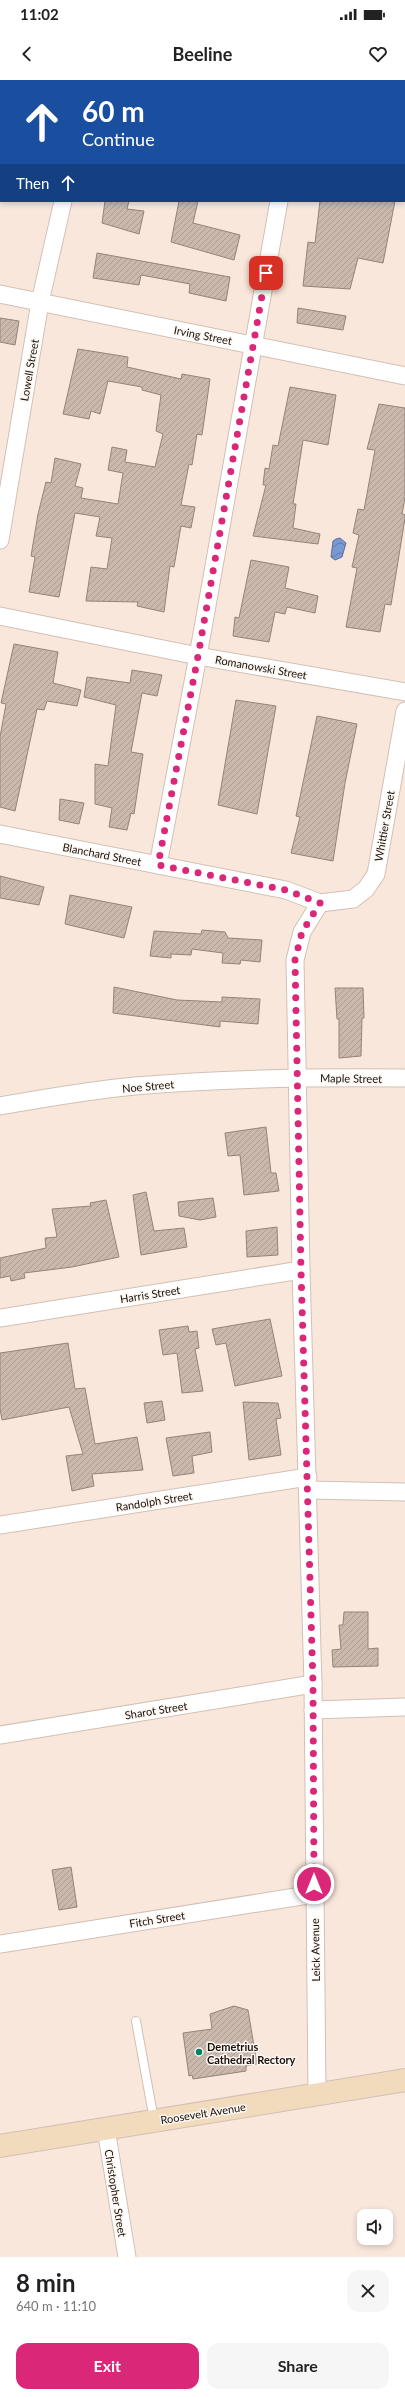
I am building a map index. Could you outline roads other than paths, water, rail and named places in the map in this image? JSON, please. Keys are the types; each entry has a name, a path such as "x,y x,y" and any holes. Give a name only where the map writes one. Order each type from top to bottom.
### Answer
{"street":[{"name":"Lowell Street","path":"0,540 40,302 63,202"},
{"path":"158,865 198,656 279,202"},
{"name":"Irving Street","path":"0,294 405,376"},
{"name":"Romanowski Street","path":"0,616 198,656 405,692"},
{"name":"Whittier Street","path":"320,903 354,899 366,889 376,874 405,710"},
{"name":"Blanchard Street","path":"0,834 286,890 320,903"},
{"path":"313,1684 301,1270 295,960 302,932 320,903"},
{"name":"Maple Street","path":"297,1077 405,1078"},
{"name":"Noe Street","path":"0,1106 133,1086 297,1077"},
{"name":"Harris Street","path":"0,1318 301,1270"},
{"name":"Randolph Street","path":"0,1525 308,1484 405,1492"},
{"name":"Leick Avenue","path":"313,1684 317,2094"},
{"name":"Sharot Street","path":"0,1735 313,1684"},
{"path":"313,1710 405,1707"},
{"name":"Fitch Street","path":"0,1944 314,1894"},
{"name":"Roosevelt Avenue","path":"0,2146 405,2080"},
{"name":"Christopher Street","path":"106,2129 127,2257"}],"lane":[{"path":"136,2021 154,2121"}],"water":[{"path":"340,538 346,543 342,557 335,560 331,557 333,541"}],"place":[{"name":"Demetrius Cathedral Rectory","path":"199,2052"}]}
